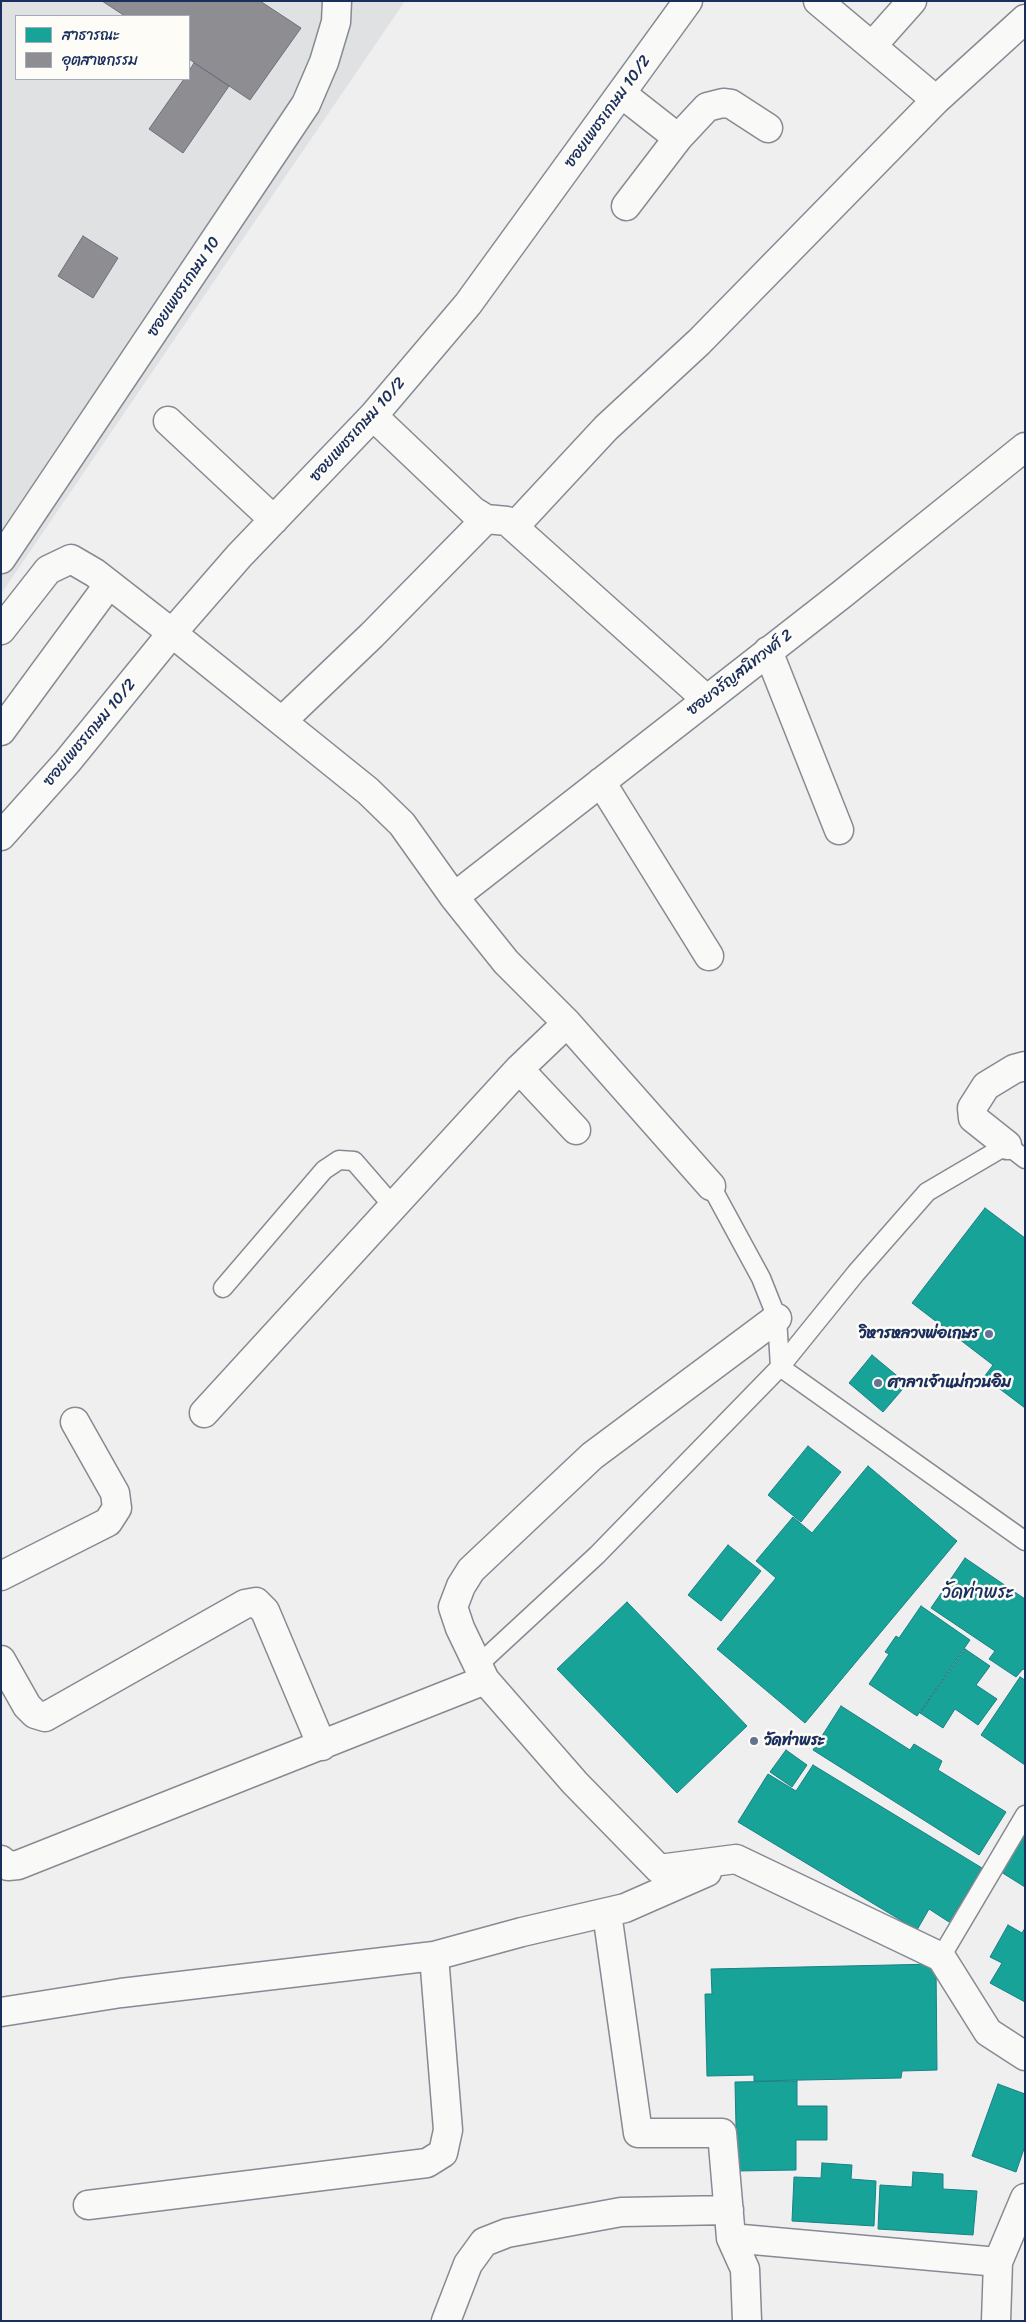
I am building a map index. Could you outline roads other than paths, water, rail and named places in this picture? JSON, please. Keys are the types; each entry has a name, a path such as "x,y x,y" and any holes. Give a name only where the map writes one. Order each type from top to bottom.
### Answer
{"street":[{"name":"ซอยเพชรเกษม 10","path":"1,559 306,104 324,62 336,22 337,1"},
{"name":"ซอยเพชรเกษม 10/2","path":"1,836 67,762 172,633 274,520 373,416 468,304 688,1"},
{"path":"818,1 936,100"},
{"path":"872,46 912,1"},
{"path":"514,527 606,428 699,342 936,100 1025,19"},
{"path":"622,94 678,138"},
{"path":"626,206 678,138 707,107 723,103 739,108 768,128"},
{"path":"373,416 473,511 486,519 507,521 706,699"},
{"path":"168,421 274,520"},
{"name":"ซอยจรัญสนิทวงศ์ 2","path":"454,897 1025,447"},
{"path":"282,721 372,635 486,519"},
{"path":"1,630 48,570 71,559 109,584 172,633 368,791 402,824 454,897 506,962 567,1023 711,1186"},
{"path":"1,731 109,584"},
{"path":"768,651 839,830"},
{"path":"601,782 709,956"},
{"path":"204,1413 519,1070 567,1023"},
{"path":"1016,1152 973,1118 972,1108 986,1086 1014,1069 1025,1066"},
{"path":"519,1070 576,1130"},
{"path":"777,1318 592,1456 470,1570 453,1607 481,1673 574,1783 659,1869 736,1859 942,1958 988,2032 1025,2056"},
{"path":"1,1576 108,1522 117,1508 115,1493 75,1422"},
{"path":"1,1660 27,1706 35,1714 45,1717 245,1604 256,1602 264,1611 322,1746"},
{"path":"1,1860 8,1866 18,1865 322,1746 481,1673"},
{"path":"1,2012 121,1993 434,1956 522,1932 625,1908 736,1859"},
{"path":"607,1913 638,2133 722,2133 731,2238 745,2269 747,2321"},
{"path":"88,2205 338,2172 427,2163 443,2153 448,2130 434,1956"},
{"path":"996,2321 998,2262 1025,2198"},
{"path":"446,2321 468,2264 484,2242 507,2232 621,2212 729,2210"},
{"path":"731,2238 998,2262"}],"lane":[{"path":"481,1673 780,1367 856,1273 927,1192 1016,1152"},
{"path":"223,1288 324,1170 339,1160 354,1161 393,1206"},
{"path":"711,1186 761,1278 777,1318 780,1367"},
{"path":"780,1367 1025,1541"},
{"path":"942,1958 1025,1815"}],"place":[{"name":"วิหารหลวงพ่อเกษร","path":"989,1334"},
{"name":"ศาลาเจ้าแม่กวนอิม","path":"878,1383"},
{"name":"วัดท่าพระ","path":"754,1741"}],"district":[{"name":"วัดท่าพระ","path":"978,1593"}]}
